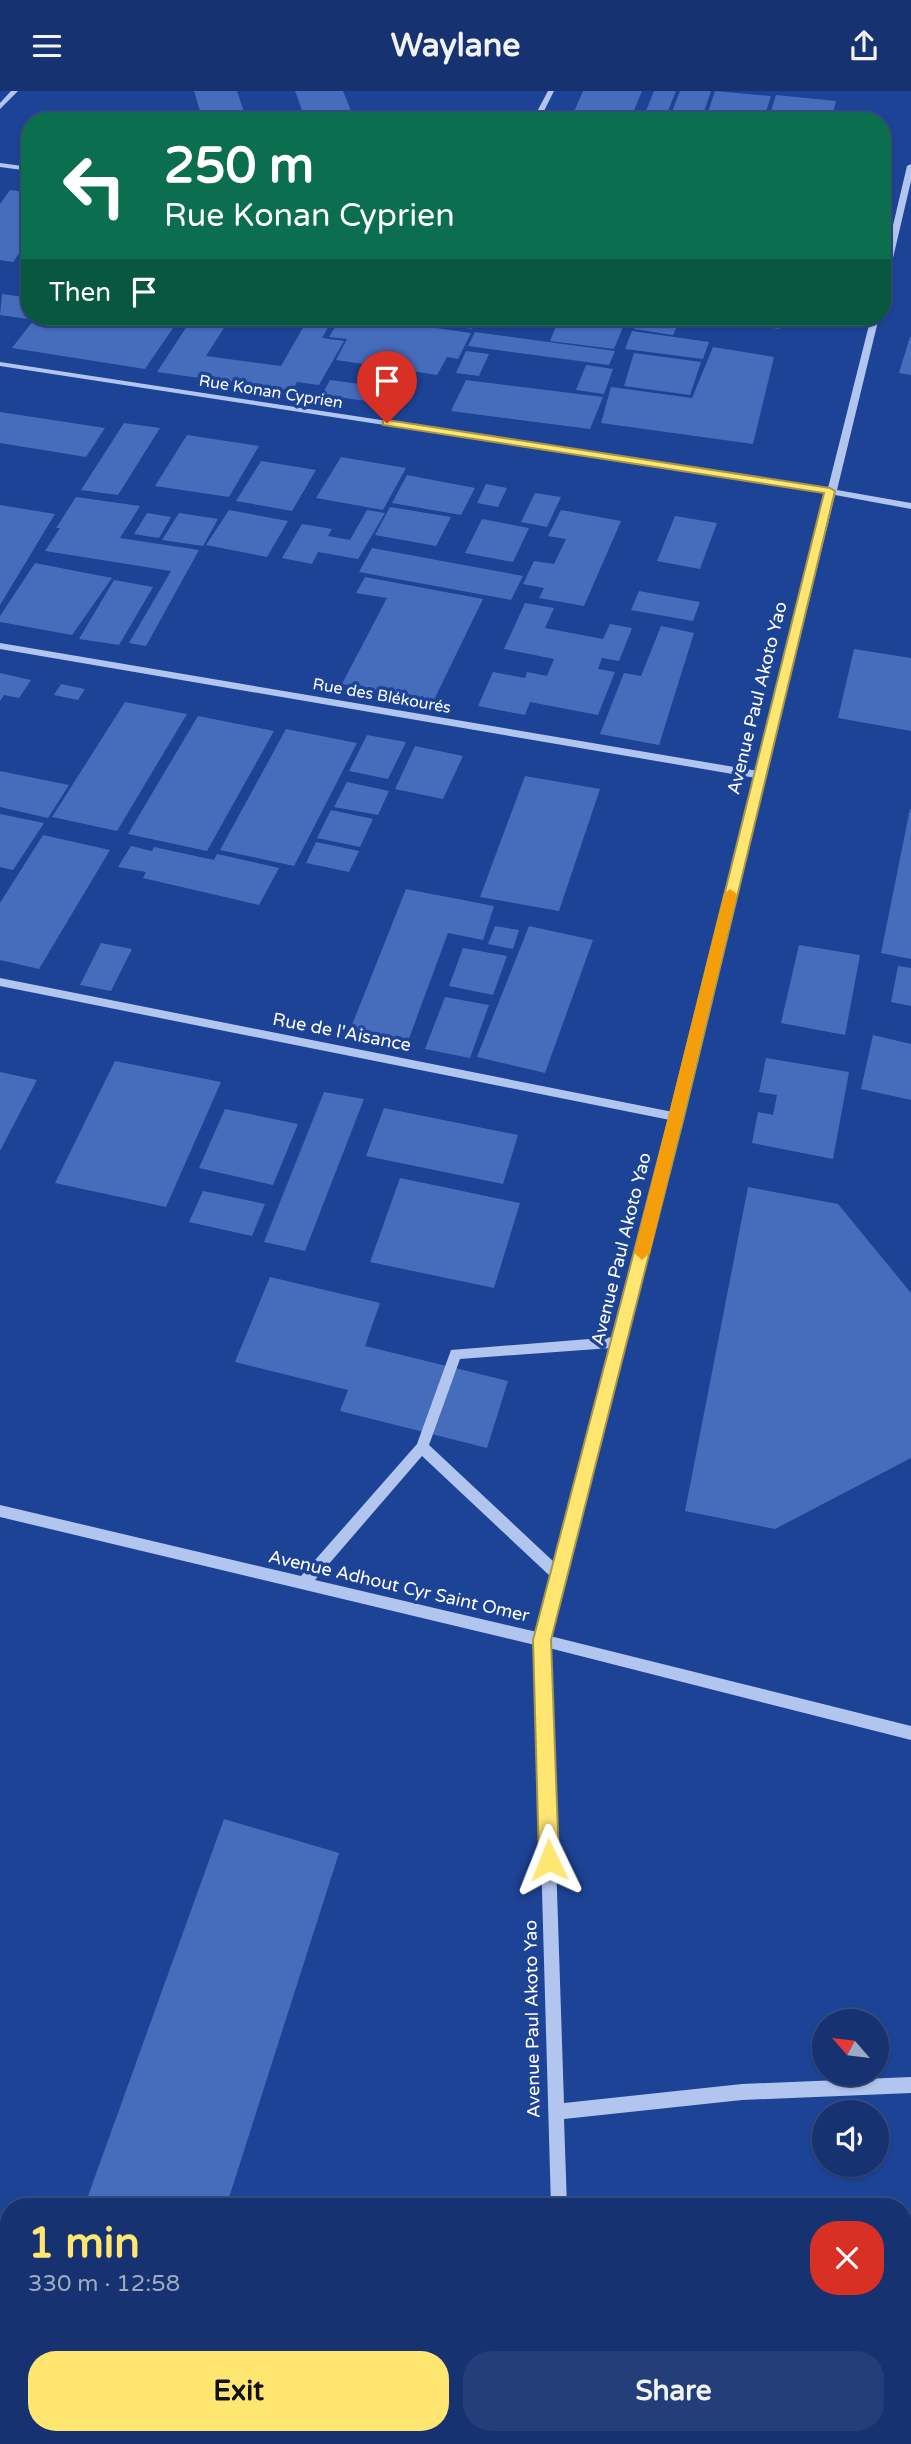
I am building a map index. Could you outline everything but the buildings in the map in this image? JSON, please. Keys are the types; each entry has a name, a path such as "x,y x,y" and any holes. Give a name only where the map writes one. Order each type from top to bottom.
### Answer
{"street":[{"path":"0,107 15,91"},
{"path":"540,112 551,91"},
{"path":"0,165 21,168"},
{"path":"891,251 911,166"},
{"name":"Avenue Paul Akoto Yao","path":"559,2198 542,1640 677,1117 759,775 872,326"},
{"name":"Rue Konan Cyprien","path":"0,364 830,491 911,506"},
{"name":"Rue des Blékourés","path":"0,646 759,775"},
{"name":"Rue de l'Aisance","path":"0,982 677,1117"},
{"path":"304,1583 422,1447 454,1354 619,1342"},
{"path":"422,1447 559,1575"},
{"name":"Avenue Adhout Cyr Saint Omer","path":"0,1511 542,1640 911,1733"},
{"path":"556,2112 741,2092 911,2085"}],"slow traffic":[{"path":"642,1253 730,894"}],"route":[{"path":"387,423 830,491 677,1117 542,1640 549,1860"}]}
